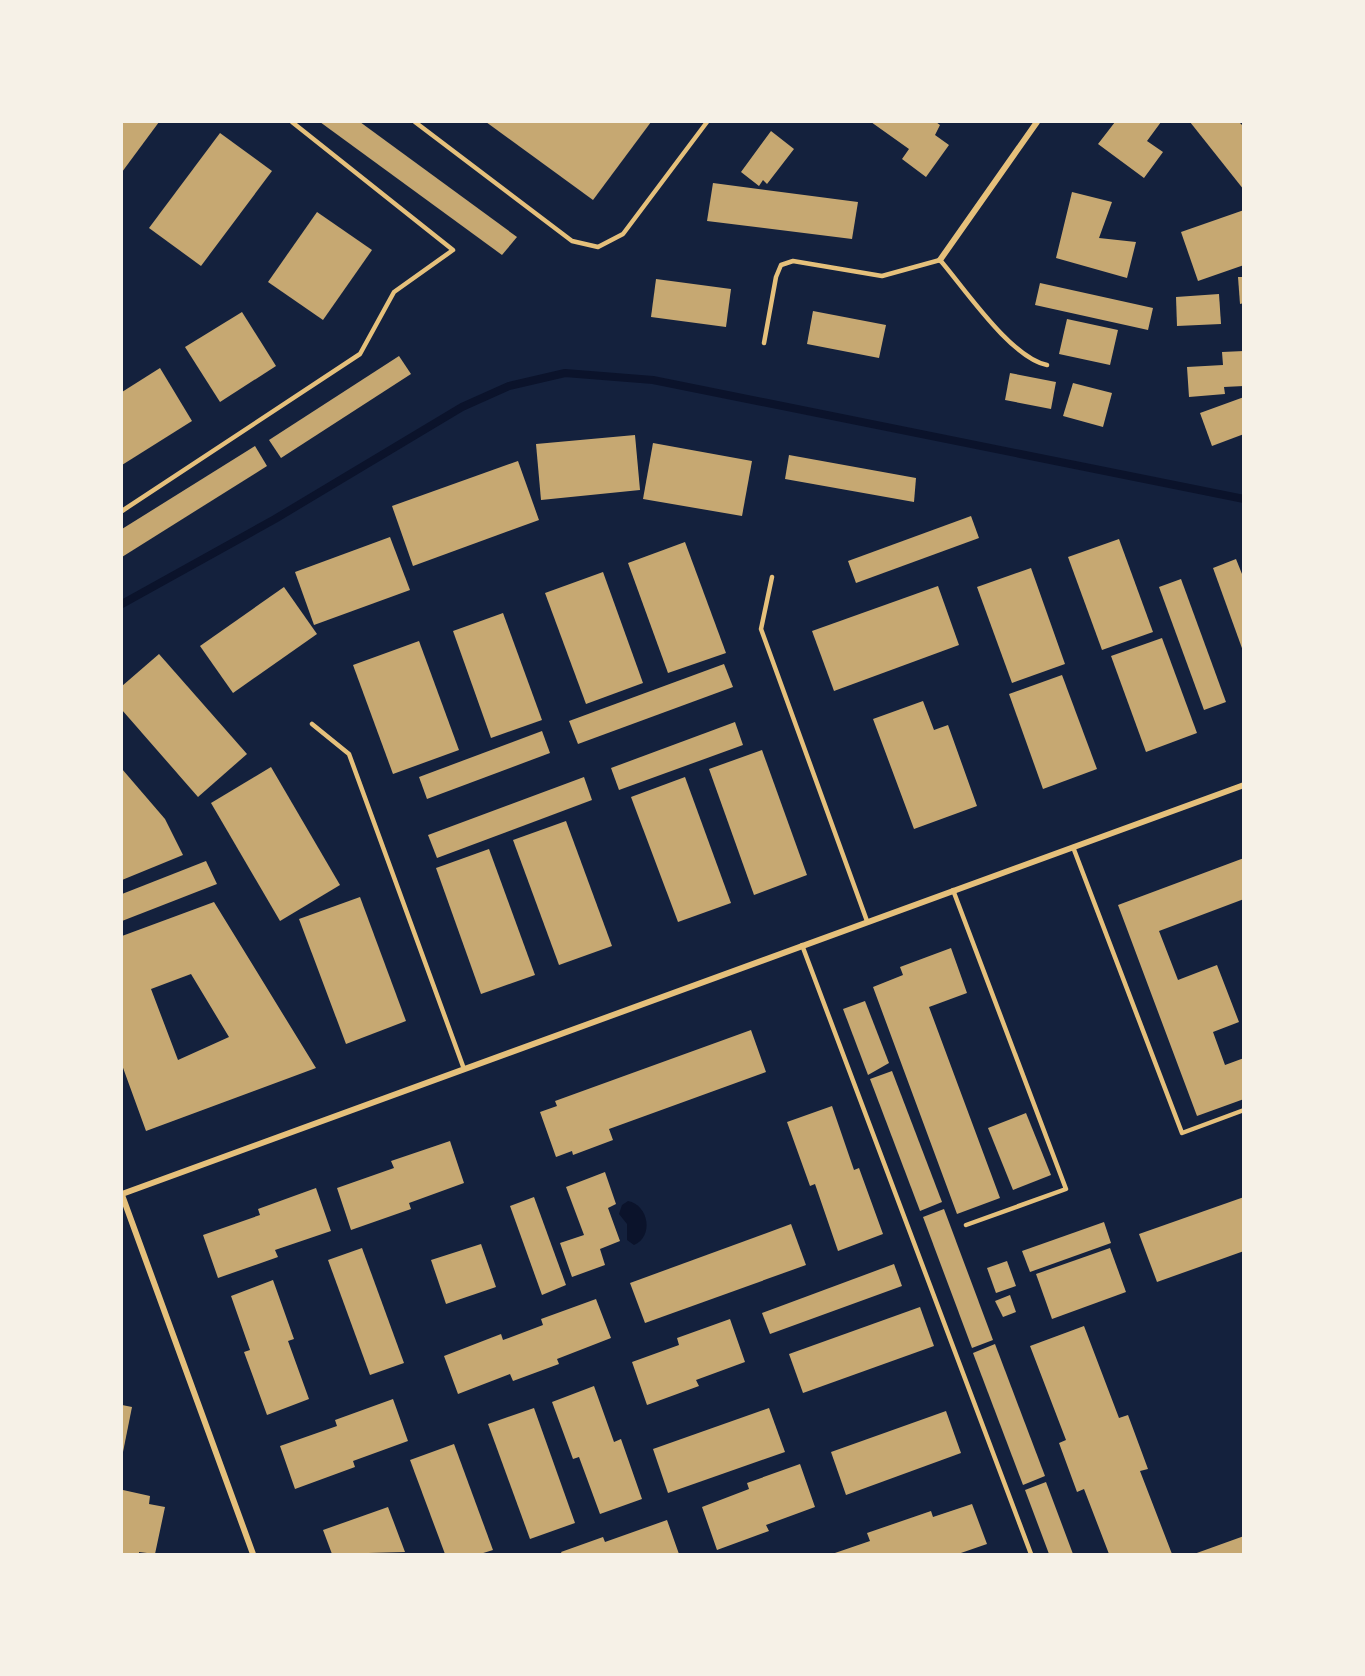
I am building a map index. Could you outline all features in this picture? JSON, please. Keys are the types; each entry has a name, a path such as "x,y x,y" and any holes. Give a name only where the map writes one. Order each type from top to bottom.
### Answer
{"street":[{"path":"940,260 1037,122"},
{"path":"253,1554 122,1195 1244,785"}],"lane":[{"path":"122,510 360,354 394,292 453,250 292,122"},
{"path":"415,122 572,241 598,247 623,234 707,122"},
{"path":"764,343 776,277 781,265 793,261 882,276 940,260 1014,347 1035,362 1047,365"},
{"path":"772,577 761,628 867,921"},
{"path":"312,724 350,754 464,1069"},
{"path":"1073,847 1182,1133 1244,1110"},
{"path":"953,890 1066,1189 966,1225"},
{"path":"802,945 1031,1554"}],"water":[{"path":"628,1201 641,1208 646,1222 644,1235 634,1245 627,1240 627,1224 619,1214 622,1205"}],"building":[{"path":"122,122 159,122 122,172"},
{"path":"320,122 360,122 517,237 502,255"},
{"path":"486,122 651,122 593,200"},
{"path":"871,122 936,122 940,125 935,135 949,145 926,177 902,159 909,149"},
{"path":"1115,122 1161,122 1147,141 1163,152 1144,178 1098,144"},
{"path":"1190,122 1239,122 1244,127 1244,190"},
{"path":"771,131 794,149 767,184 763,180 759,186 741,172"},
{"path":"220,133 272,171 201,266 149,228"},
{"path":"713,183 858,202 852,239 707,221"},
{"path":"1072,192 1112,202 1099,238 1136,242 1127,278 1056,258"},
{"path":"1244,210 1244,265 1198,281 1181,232"},
{"path":"317,212 372,250 323,320 268,282"},
{"path":"1238,277 1244,277 1244,303 1240,304"},
{"path":"656,279 731,289 726,327 651,317"},
{"path":"1040,283 1153,308 1148,330 1035,305"},
{"path":"1219,294 1221,324 1177,326 1176,297"},
{"path":"813,311 886,325 879,358 807,344"},
{"path":"242,312 276,366 220,402 185,347"},
{"path":"1067,319 1118,330 1110,365 1059,354"},
{"path":"1244,351 1244,386 1224,387 1225,394 1189,397 1187,367 1223,365 1222,352"},
{"path":"399,356 411,374 281,458 269,440"},
{"path":"160,368 192,421 122,465 122,392"},
{"path":"1010,373 1056,382 1051,409 1005,400"},
{"path":"1073,383 1112,393 1103,427 1063,416"},
{"path":"1244,397 1244,434 1212,446 1200,413"},
{"path":"635,435 640,490 541,500 536,444"},
{"path":"653,443 752,461 742,516 643,499"},
{"path":"255,446 267,466 122,557 122,529"},
{"path":"789,455 916,478 914,502 785,479"},
{"path":"518,461 539,520 413,566 392,506"},
{"path":"971,516 979,538 856,583 848,561"},
{"path":"390,537 410,590 314,625 295,572"},
{"path":"1119,539 1153,632 1102,650 1068,557"},
{"path":"685,542 726,653 668,673 628,563"},
{"path":"1236,559 1244,579 1243,651 1213,568"},
{"path":"1031,568 1065,664 1012,683 977,587"},
{"path":"603,572 643,683 586,704 545,593"},
{"path":"1181,579 1226,702 1204,710 1159,587"},
{"path":"938,586 959,645 834,691 812,631"},
{"path":"284,587 317,634 233,693 200,646"},
{"path":"503,613 542,720 491,738 453,631"},
{"path":"1162,638 1197,733 1146,752 1111,656"},
{"path":"419,641 459,750 393,774 353,665"},
{"path":"159,654 247,754 198,797 122,710 122,686"},
{"path":"724,664 733,687 578,744 569,721"},
{"path":"1062,675 1097,769 1043,789 1009,694"},
{"path":"923,701 934,730 948,725 977,806 914,829 873,719"},
{"path":"735,722 743,745 619,790 611,768"},
{"path":"542,731 550,753 427,799 419,777"},
{"path":"762,750 807,875 754,895 709,769"},
{"path":"271,767 340,885 280,921 211,803"},
{"path":"122,769 165,819 183,855 122,880"},
{"path":"584,777 592,800 437,858 428,835"},
{"path":"685,777 731,903 678,922 631,797"},
{"path":"566,821 612,946 559,965 513,840"},
{"path":"489,849 535,975 481,994 436,868"},
{"path":"1244,858 1244,899 1159,931 1178,980 1217,965 1239,1022 1213,1032 1225,1065 1244,1058 1244,1099 1197,1116 1118,905"},
{"path":"206,861 217,884 122,921 122,894"},
{"path":"360,897 406,1021 346,1044 299,919"},
{"path":"214,902 316,1068 146,1131 122,1065 122,936","holes":["191,974 229,1037 178,1060 151,989"]},
{"path":"951,948 967,993 929,1007 1000,1198 957,1214 873,987 903,975 900,967"},
{"path":"865,1001 889,1063 868,1075 843,1009"},
{"path":"751,1030 766,1072 609,1129 613,1140 573,1155 572,1151 556,1157 540,1112 557,1106 555,1101"},
{"path":"892,1071 942,1202 920,1211 870,1079"},
{"path":"832,1106 854,1170 859,1168 883,1234 838,1251 815,1184 810,1186 787,1122"},
{"path":"1026,1113 1051,1175 1013,1190 988,1128"},
{"path":"450,1141 464,1183 409,1203 411,1209 351,1230 337,1188 394,1168 391,1161"},
{"path":"605,1172 616,1204 608,1208 620,1241 600,1249 605,1265 572,1277 560,1243 584,1235 566,1187"},
{"path":"316,1188 331,1231 275,1250 278,1257 218,1278 203,1235 260,1215 258,1209"},
{"path":"534,1197 566,1285 542,1295 510,1206"},
{"path":"1244,1197 1244,1251 1157,1282 1139,1234"},
{"path":"944,1209 993,1340 972,1348 923,1217"},
{"path":"1104,1222 1111,1243 1030,1272 1022,1251"},
{"path":"791,1224 806,1265 645,1323 630,1283"},
{"path":"481,1244 496,1287 446,1304 431,1260"},
{"path":"362,1248 404,1363 370,1375 328,1260"},
{"path":"1110,1248 1126,1292 1052,1319 1036,1274"},
{"path":"1007,1261 1016,1286 996,1293 987,1268"},
{"path":"894,1264 902,1286 770,1334 762,1313"},
{"path":"273,1280 294,1339 288,1341 309,1399 267,1415 244,1352 250,1350 231,1296"},
{"path":"1010,1295 1016,1312 1003,1317 995,1301"},
{"path":"596,1299 611,1338 557,1359 559,1364 513,1381 510,1374 458,1394 444,1356 501,1334 503,1340 543,1325 541,1319"},
{"path":"920,1307 934,1346 803,1393 789,1354"},
{"path":"730,1319 745,1362 696,1380 699,1386 647,1405 632,1362 679,1345 677,1338"},
{"path":"1084,1326 1119,1418 1128,1415 1148,1469 1140,1471 1172,1554 1109,1554 1084,1489 1077,1492 1059,1443 1066,1440 1030,1346"},
{"path":"995,1344 1045,1476 1023,1485 973,1353"},
{"path":"594,1386 614,1442 621,1439 642,1499 600,1514 579,1457 573,1459 552,1402"},
{"path":"393,1399 408,1441 353,1461 355,1467 295,1489 280,1446 337,1426 335,1420"},
{"path":"122,1405 132,1407 123,1452 122,1452"},
{"path":"534,1408 575,1523 530,1539 488,1424"},
{"path":"769,1408 785,1452 668,1493 653,1449"},
{"path":"946,1411 961,1453 846,1495 831,1452"},
{"path":"454,1444 493,1550 480,1554 445,1554 410,1460"},
{"path":"800,1464 815,1507 766,1525 769,1531 717,1550 702,1507 749,1489 747,1483"},
{"path":"1046,1482 1073,1554 1049,1554 1025,1490"},
{"path":"123,1490 150,1496 149,1504 165,1507 155,1554 139,1552 139,1554 122,1554"},
{"path":"972,1504 987,1544 958,1554 832,1554 870,1541 867,1533 931,1511 933,1517"},
{"path":"388,1507 405,1552 332,1554 323,1530"},
{"path":"667,1520 679,1554 562,1554 561,1552 603,1537 605,1542"},
{"path":"1244,1536 1244,1554 1194,1554"}],"waterway":[{"path":"122,604 275,519 462,407 509,386 565,373 653,380 1244,499"}]}
